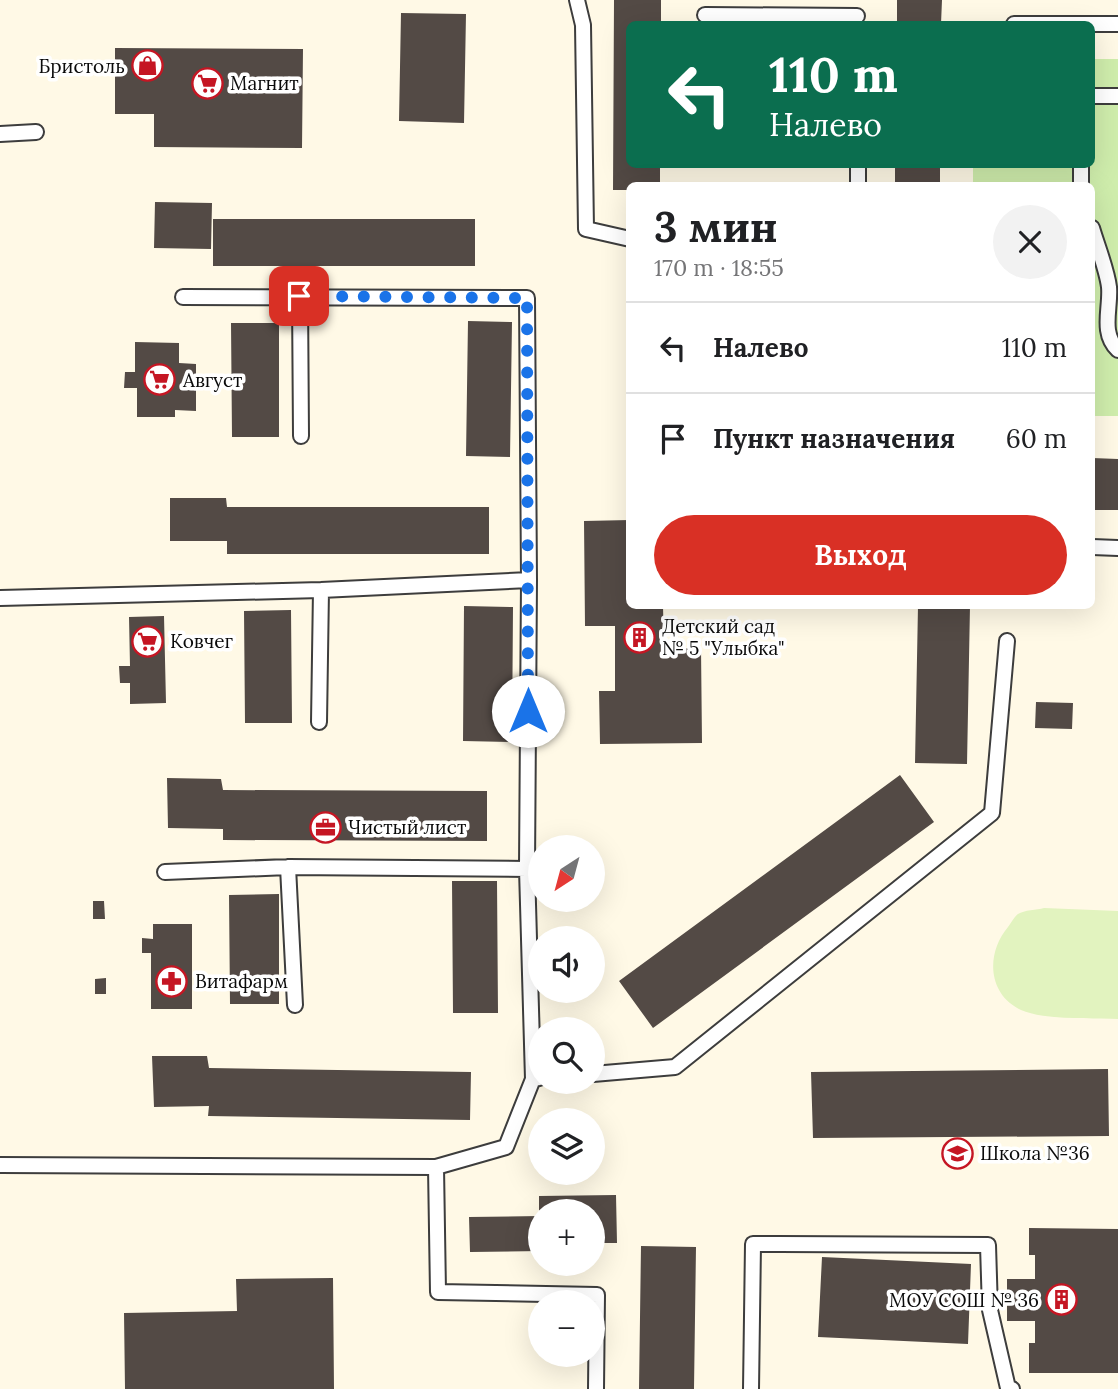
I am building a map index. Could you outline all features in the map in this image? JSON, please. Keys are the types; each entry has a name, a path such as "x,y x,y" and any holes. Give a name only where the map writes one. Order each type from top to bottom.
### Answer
{"lane":[{"path":"578,0 583,25 586,229 626,238"},
{"path":"705,15 857,20 857,0"},
{"path":"1095,24 1118,24"},
{"path":"1095,96 1118,96"},
{"path":"0,134 36,131"},
{"path":"1095,238 1109,286 1107,331 1118,350"},
{"path":"299,296 301,436"},
{"path":"183,297 527,298 527,869 534,1017"},
{"path":"1095,547 1118,548"},
{"path":"0,598 321,590 529,580"},
{"path":"319,722 321,590"},
{"path":"605,1073 675,1067 992,813 1007,641"},
{"path":"164,872 288,867 527,869"},
{"path":"288,867 295,1005"},
{"path":"0,1165 436,1167 506,1147 530,1094"},
{"path":"436,1167 439,1293 597,1294 596,1389"},
{"path":"751,1389 753,1244 780,1244 988,1245 990,1310 1007,1388 1012,1389"}],"green space":[{"path":"1095,59 1118,59 1118,416 1095,416 1095,182 973,182 973,168 1095,168"},
{"path":"1044,908 1118,911 1118,1019 1068,1018 1030,1013 1010,1003 1002,994 996,984 993,960 1001,937 1018,914"}],"building":[{"path":"614,0 661,0 661,21 626,21 626,168 660,168 660,182 626,182 626,190 613,190"},
{"path":"897,0 942,0 941,21 897,21"},
{"path":"401,13 466,14 464,123 399,121"},
{"path":"115,48 303,49 302,148 154,147 154,114 115,114"},
{"path":"895,168 940,168 940,182 895,182"},
{"path":"155,202 212,203 211,249 154,248"},
{"path":"213,219 475,219 475,266 213,266"},
{"path":"468,321 512,322 510,457 466,456"},
{"path":"231,323 279,323 279,437 232,437"},
{"name":"Август","path":"135,342 179,343 179,363 196,364 196,411 175,410 175,417 137,417 137,388 124,388 125,372 135,372"},
{"path":"1095,458 1118,459 1118,510 1095,510"},
{"path":"170,498 226,498 227,507 489,507 489,554 227,554 227,541 170,541"},
{"name":"Детский сад № 5 \"Улыбка\"","path":"626,520 626,609 663,609 664,649 701,648 702,743 600,744 599,691 615,691 615,626 585,626 584,521"},
{"path":"464,606 513,607 512,742 463,741"},
{"path":"918,609 970,609 967,764 915,763"},
{"path":"291,610 292,723 245,723 244,611"},
{"name":"Ковчег","path":"164,616 166,703 130,704 130,683 120,683 119,666 130,666 129,617"},
{"path":"1036,702 1073,703 1072,729 1035,728"},
{"path":"900,775 934,822 653,1028 619,981"},
{"path":"167,778 221,779 223,790 487,791 487,841 223,840 223,829 168,828"},
{"path":"452,881 497,881 498,1013 453,1013"},
{"path":"279,894 279,1004 230,1004 229,895"},
{"path":"93,901 104,901 105,919 93,919"},
{"name":"Витафарм","path":"153,924 192,924 192,1009 151,1009 151,953 142,953 142,938 153,939"},
{"path":"106,978 106,994 95,994 95,979"},
{"path":"152,1056 207,1056 209,1068 471,1072 470,1120 208,1116 209,1106 154,1107"},
{"path":"1108,1069 1109,1136 813,1138 811,1072"},
{"path":"616,1195 617,1243 605,1243 605,1199 539,1199 539,1196"},
{"path":"528,1216 528,1251 470,1252 469,1217"},
{"name":"МОУ СОШ № 36","path":"1029,1228 1118,1229 1118,1373 1029,1373 1029,1343 1035,1343 1035,1321 1007,1321 1007,1279 1035,1279 1035,1255 1029,1255"},
{"path":"641,1246 696,1247 694,1389 639,1389"},
{"path":"822,1257 971,1264 968,1344 818,1337"},
{"path":"333,1278 334,1389 125,1389 124,1313 237,1311 236,1279"}],"place":[{"name":"Бристоль","path":"148,66"},
{"name":"Магнит","path":"207,83"},
{"name":"Август","path":"160,380"},
{"name":"Детский сад № 5 \"Улыбка\"","path":"639,637"},
{"name":"Ковчег","path":"147,641"},
{"name":"Чистый лист","path":"325,827"},
{"name":"Витафарм","path":"172,981"},
{"name":"Школа №36","path":"957,1153"},
{"name":"МОУ СОШ № 36","path":"1062,1300"}],"route":[{"path":"299,296 527,298 528,711"}]}
